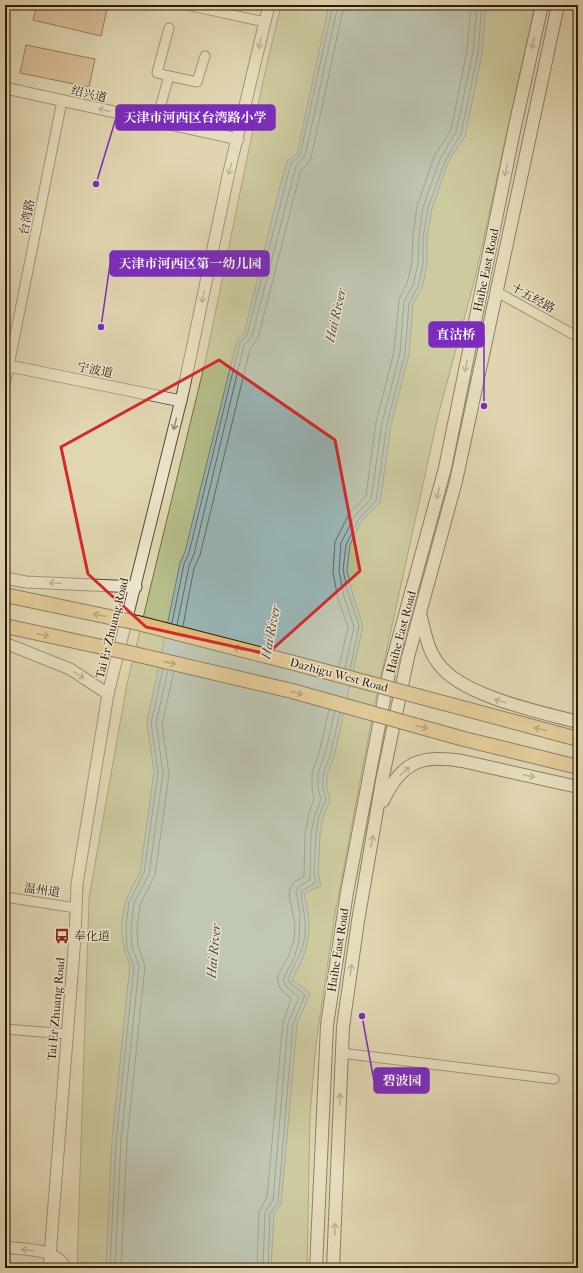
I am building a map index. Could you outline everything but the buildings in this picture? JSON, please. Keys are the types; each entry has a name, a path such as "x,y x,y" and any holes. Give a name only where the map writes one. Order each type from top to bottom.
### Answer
{"main road":[{"name":"Haihe East Road","path":"316,1268 327,1025 347,892 389,673 445,468 515,126 542,5"},
{"name":"Haihe East Road","path":"333,1268 343,1027 358,921 376,815 408,658 456,481 558,5"},
{"name":"Dazhigu West Road","path":"5,595 146,625 578,739"},
{"path":"420,613 428,646 438,664 459,682 495,700 578,722"},
{"path":"5,626 130,653 292,691 464,739 578,767"},
{"path":"376,815 389,788 397,778 405,770 428,758 444,758 462,761 578,786"}],"street":[{"path":"187,5 265,22"},
{"name":"Tai Er Zhuang Road","path":"49,1268 77,884 108,694 136,587 181,401 269,5"},
{"path":"169,28 157,73 197,82 205,56"},
{"path":"156,122 169,76"},
{"name":"绍兴道","path":"5,88 238,140"},
{"name":"台湾路","path":"5,385 7,366 62,101"},
{"name":"十五经路","path":"497,292 578,336"},
{"name":"宁波道","path":"7,366 181,401"},
{"path":"5,578 26,582 136,587"},
{"path":"5,643 70,669 108,694"},
{"name":"温州道","path":"5,897 76,908"},
{"path":"5,1029 67,1034"},
{"path":"342,1052 554,1079"},
{"path":"5,1247 50,1253 61,1262 65,1268"}],"highlighted area":[{"path":"219,360 335,440 360,571 267,654 146,627 88,574 61,447"}],"green space":[{"path":"281,5 535,5 475,278 438,416 374,708 335,914 316,1044 310,1116 307,1268 77,1268 89,898 127,684 206,358 263,81"}],"water":[{"name":"Hai River","path":"329,5 486,5 482,53 465,136 448,162 432,209 427,237 427,265 422,288 413,303 409,354 391,425 380,503 361,522 350,545 347,570 363,626 334,757 327,775 327,788 330,800 323,817 320,835 318,873 321,886 304,893 307,905 309,927 308,938 303,958 292,980 310,993 297,1024 281,1204 274,1213 271,1268 106,1268 112,1140 130,965 125,953 122,918 128,895 140,873 154,772 147,723 180,563 185,552 237,340 244,334 280,186 288,160 297,154"}],"place":[{"name":"天津市河西区台湾路小学","path":"96,184"},
{"name":"天津市河西区第一幼儿园","path":"101,327"},
{"name":"直沽桥","path":"484,406"},
{"name":"奉化道","path":"62,936"},
{"name":"碧波园","path":"362,1016"}]}
